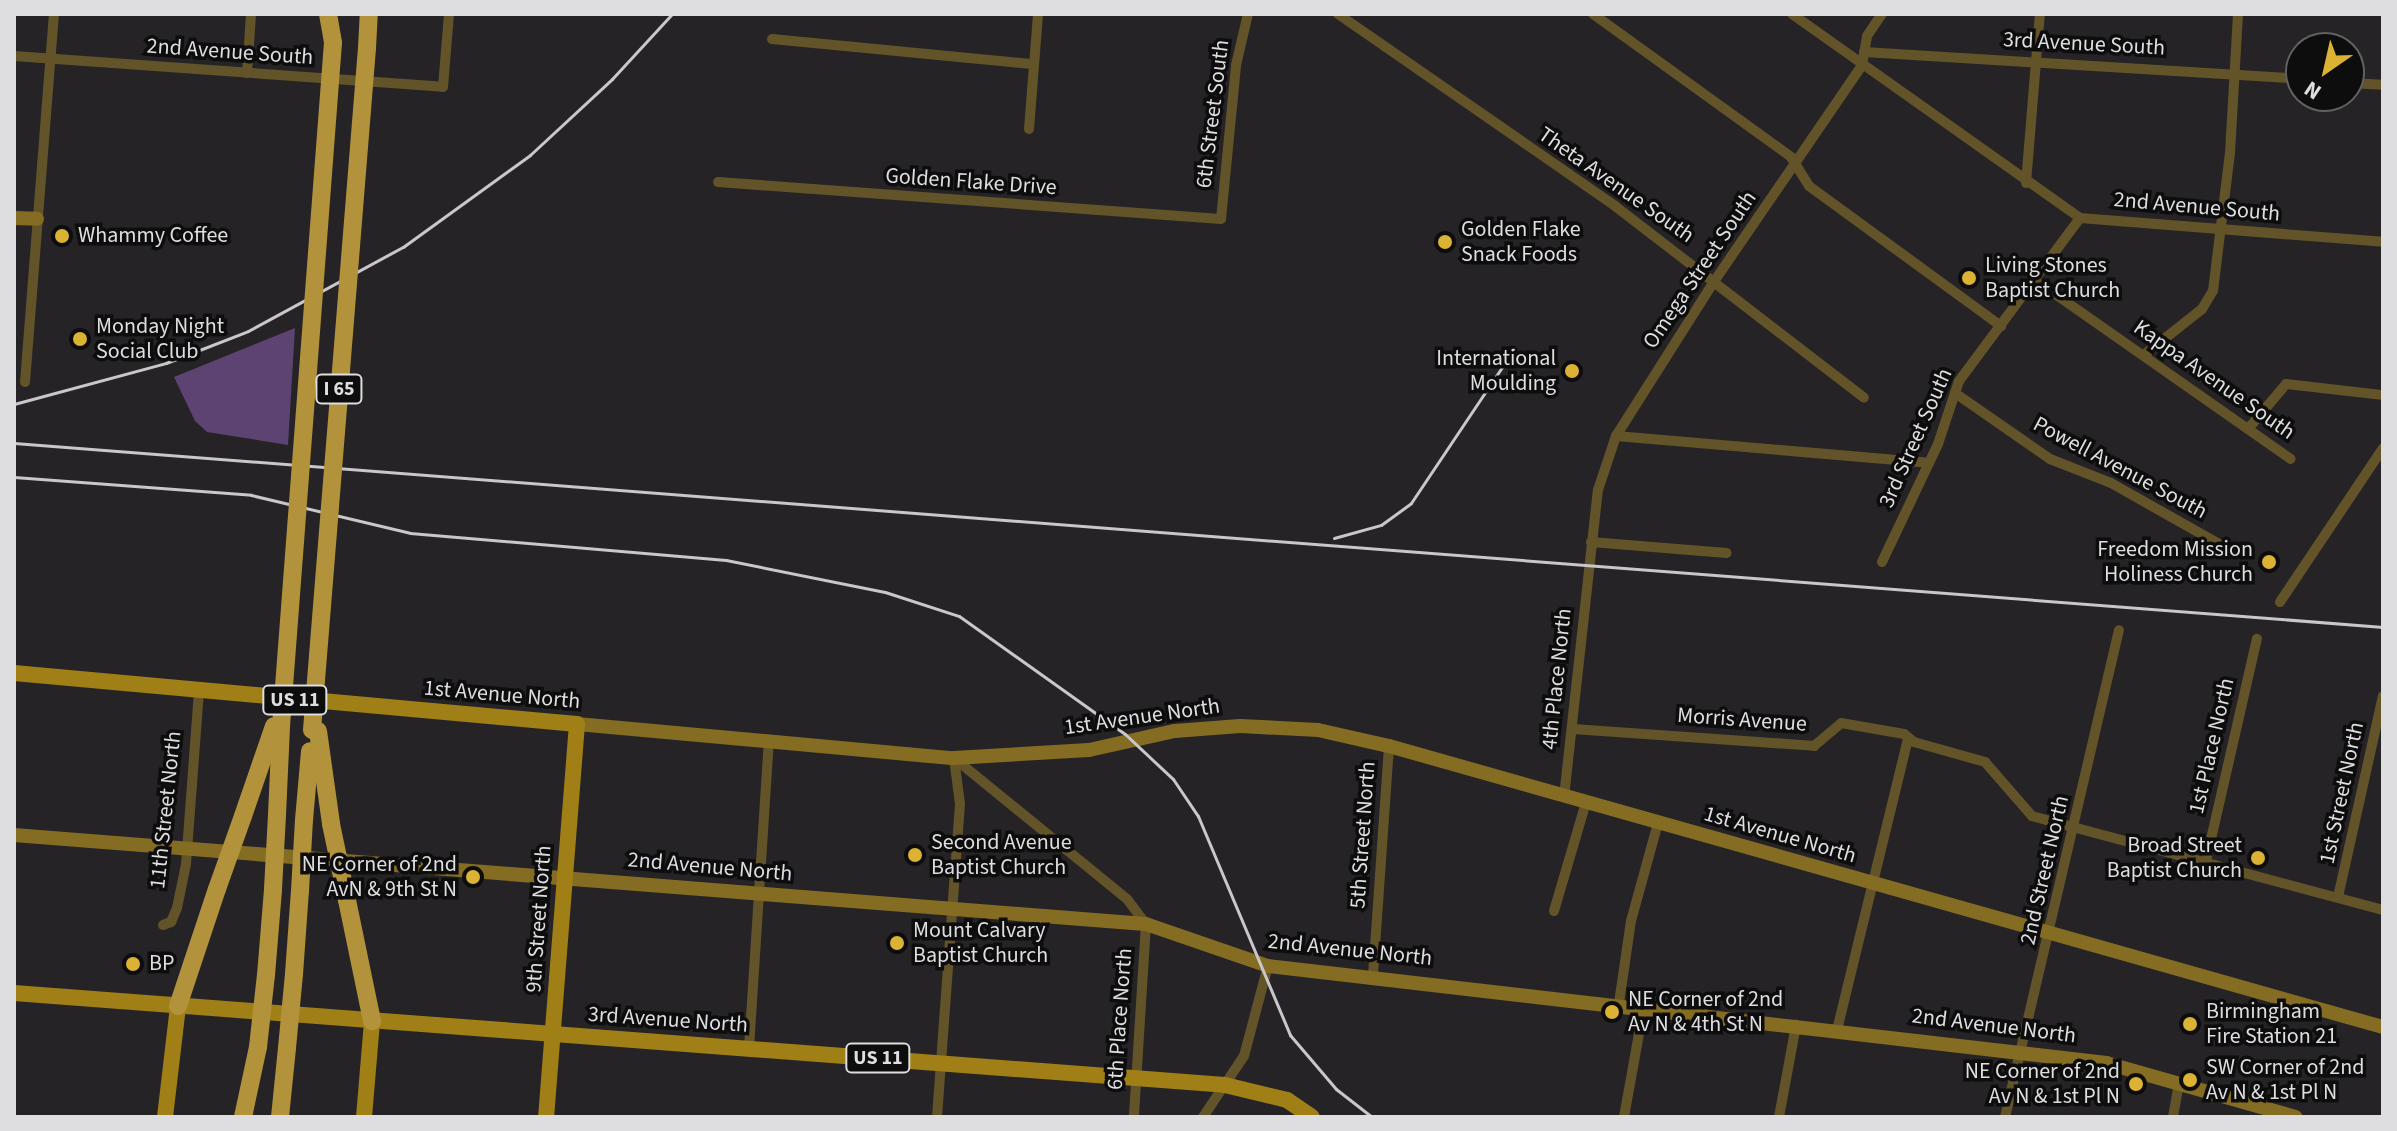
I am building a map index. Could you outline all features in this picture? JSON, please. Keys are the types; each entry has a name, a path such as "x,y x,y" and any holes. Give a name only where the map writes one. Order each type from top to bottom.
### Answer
{"highway":[{"path":"328,14 333,43"},
{"name":"I 65","path":"278,726 335,14"},
{"name":"I 65","path":"280,1117 294,974 304,820 315,731 315,690 370,19"},
{"path":"253,1117 273,889 278,726"},
{"path":"178,1006 243,816 278,726"},
{"path":"315,731 372,1021"},
{"path":"243,1117 258,1047"},
{"path":"285,1067 287,1117"}],"main road":[{"name":"1st Avenue North","path":"14,673 577,724"},
{"name":"9th Street North","path":"546,1117 577,724"},
{"name":"3rd Avenue North","path":"14,993 1225,1085 1287,1100 1312,1117"},
{"path":"165,1117 178,1006"},
{"path":"364,1117 372,1021"}],"street":[{"path":"25,382 54,14"},
{"path":"247,73 251,14"},
{"name":"2nd Avenue South","path":"14,56 443,87 449,14"},
{"path":"1029,129 1038,14"},
{"name":"6th Street South","path":"1221,219 1236,65 1248,14"},
{"name":"Theta Avenue South","path":"1338,14 1615,206 1864,398"},
{"path":"1593,14 1795,164 1809,186 2001,326"},
{"path":"1792,14 2023,181 2040,14"},
{"name":"Omega Street South","path":"1588,564 1598,490 1616,436 1713,283 1862,65 1864,52 1882,14"},
{"path":"2144,355 2208,301 2222,230 2238,14"},
{"path":"772,39 1034,64"},
{"name":"3rd Avenue South","path":"1864,52 2285,78"},
{"name":"2nd Avenue South","path":"2023,181 2080,218 2383,242"},
{"name":"Golden Flake Drive","path":"718,182 1221,219"},
{"path":"14,218 37,219"},
{"name":"3rd Street South","path":"1882,562 1929,463 1955,393 2080,218"},
{"name":"Kappa Avenue South","path":"2035,280 2291,459"},
{"path":"2248,429 2286,384 2383,395"},
{"name":"Powell Avenue South","path":"1955,393 2050,459 2111,483 2228,549"},
{"path":"1616,436 1929,463"},
{"path":"2280,602 2383,448"},
{"path":"1591,542 1727,553"},
{"name":"4th Place North","path":"1564,797 1588,564"},
{"name":"2nd Street North","path":"2005,1117 2024,1050 2076,828 2119,630"},
{"name":"1st Place North","path":"2206,861 2257,639"},
{"name":"11th Street North","path":"163,925 171,922 177,908 186,848 199,692"},
{"name":"1st Street North","path":"2338,897 2370,767 2383,696"},
{"name":"Morris Avenue","path":"1573,729 1814,746 1841,723 1908,738 1985,762 2032,816 2383,910"},
{"name":"1st Avenue North","path":"577,724 954,758 1089,750 1175,731 1240,726 1318,730 1389,746 2383,1027"},
{"path":"1837,1030 1908,738"},
{"path":"749,1048 769,740"},
{"name":"5th Street North","path":"1373,975 1389,746"},
{"path":"937,1117 960,804 954,758"},
{"path":"954,758 1127,899 1146,924"},
{"path":"2370,767 2383,770"},
{"path":"1554,911 1586,802"},
{"path":"1619,1003 1631,921 1658,823"},
{"name":"2nd Avenue North","path":"14,835 1146,924 1268,966 1619,1003 2024,1050 2106,1063 2274,1114 2295,1117"},
{"name":"6th Place North","path":"1134,1117 1146,924"},
{"path":"1203,1117 1244,1056 1268,966"},
{"path":"1624,1117 1644,1006"},
{"path":"1779,1117 1796,1025"},
{"path":"2173,1117 2179,1083"}],"shaded area":[{"path":"295,328 288,445 207,432 195,421 174,377"}],"railway":[{"path":"14,404 166,363 248,331 403,247 530,155 612,79 672,14"},
{"path":"1334,538 1381,525 1411,503 1514,349"},
{"path":"14,443 2383,627"},
{"path":"14,477 251,495 410,533 726,560 885,592 959,616 1125,734 1173,779 1198,816 1290,1035 1336,1089 1372,1117"}],"place":[{"name":"Whammy Coffee","path":"62,236"},
{"name":"Golden Flake Snack Foods","path":"1445,242"},
{"name":"Living Stones Baptist Church","path":"1969,278"},
{"name":"Monday Night Social Club","path":"80,339"},
{"name":"International Moulding","path":"1572,371"},
{"name":"Freedom Mission Holiness Church","path":"2269,562"},
{"name":"Second Avenue Baptist Church","path":"915,855"},
{"name":"Broad Street Baptist Church","path":"2258,858"},
{"name":"NE Corner of 2nd AvN & 9th St N","path":"473,877"},
{"name":"Mount Calvary Baptist Church","path":"897,943"},
{"name":"BP","path":"133,964"},
{"name":"NE Corner of 2nd Av N & 4th St N","path":"1612,1012"},
{"name":"Birmingham Fire Station 21","path":"2190,1024"},
{"name":"SW Corner of 2nd Av N & 1st Pl N","path":"2190,1080"},
{"name":"NE Corner of 2nd Av N & 1st Pl N","path":"2136,1084"}]}
